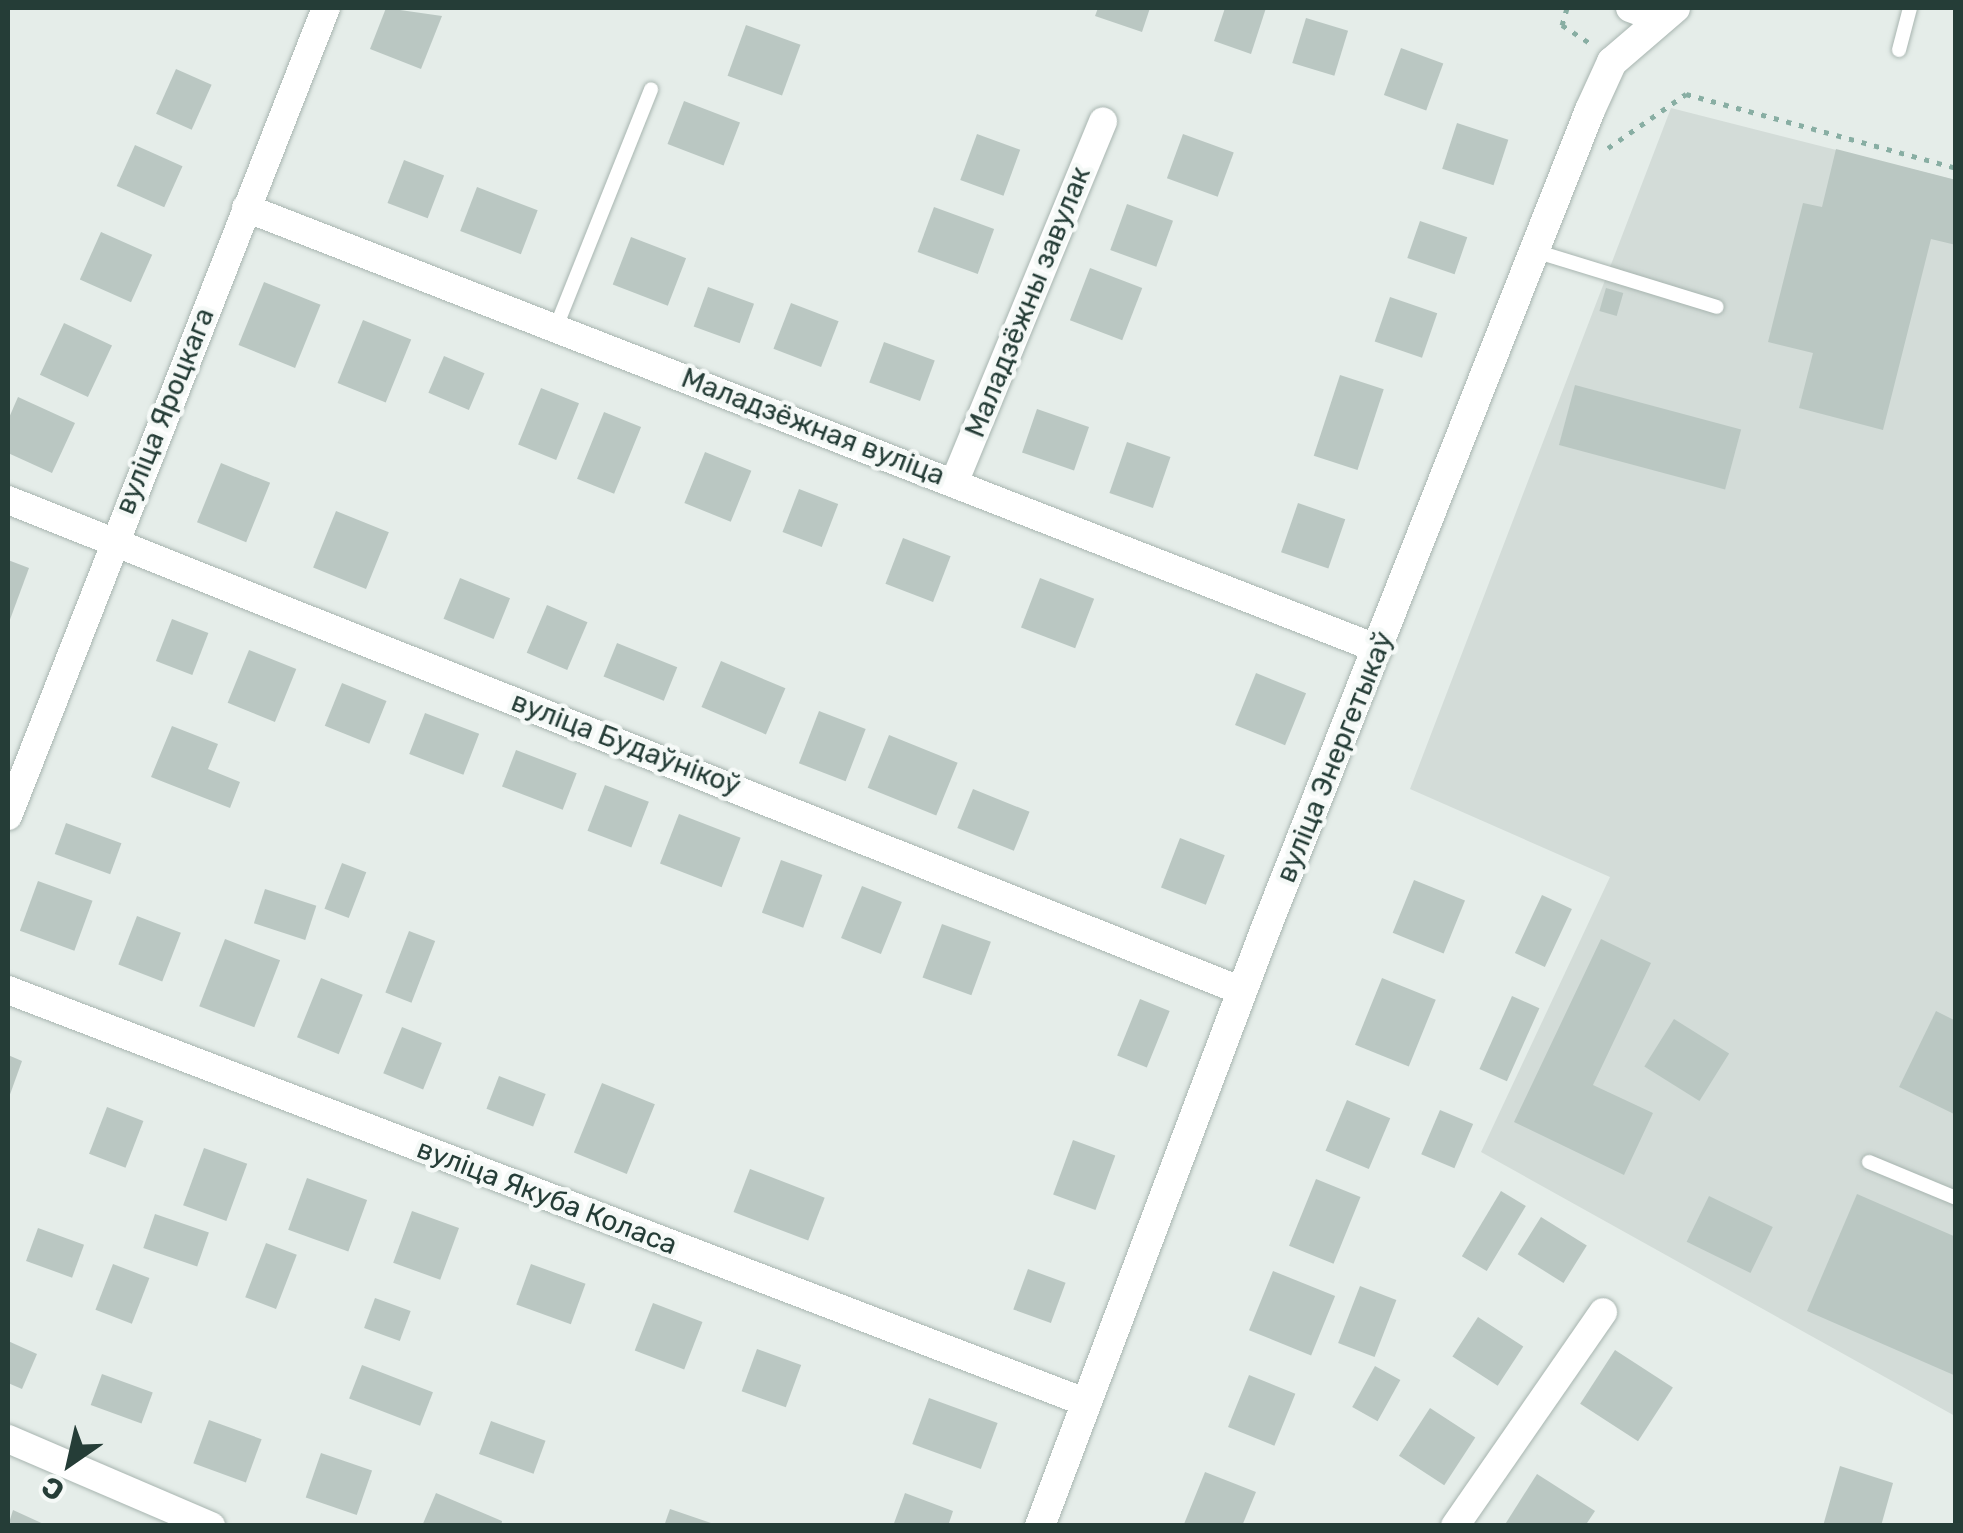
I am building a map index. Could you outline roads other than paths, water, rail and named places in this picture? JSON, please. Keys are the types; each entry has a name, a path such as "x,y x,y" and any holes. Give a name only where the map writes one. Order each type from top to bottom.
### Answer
{"street":[{"name":"вуліца Яроцкага","path":"8,816 326,8"},
{"name":"вуліца Энергетыкаў","path":"1040,1526 1242,991 1579,138 1612,62 1655,10"},
{"name":"Маладзёжны завулак","path":"954,483 1103,121"},
{"name":"Маладзёжная вуліца","path":"246,208 1378,649"},
{"name":"вуліца Будаўнікоў","path":"8,500 1242,991"},
{"name":"вуліца Якуба Коласа","path":"8,990 1086,1403"},
{"path":"1455,1526 1603,1312"},
{"path":"8,1439 211,1526"}],"lane":[{"path":"1898,50 1910,8"},
{"path":"556,327 651,89"},
{"path":"1535,251 1717,307"},
{"path":"1869,1162 1956,1198"}]}
